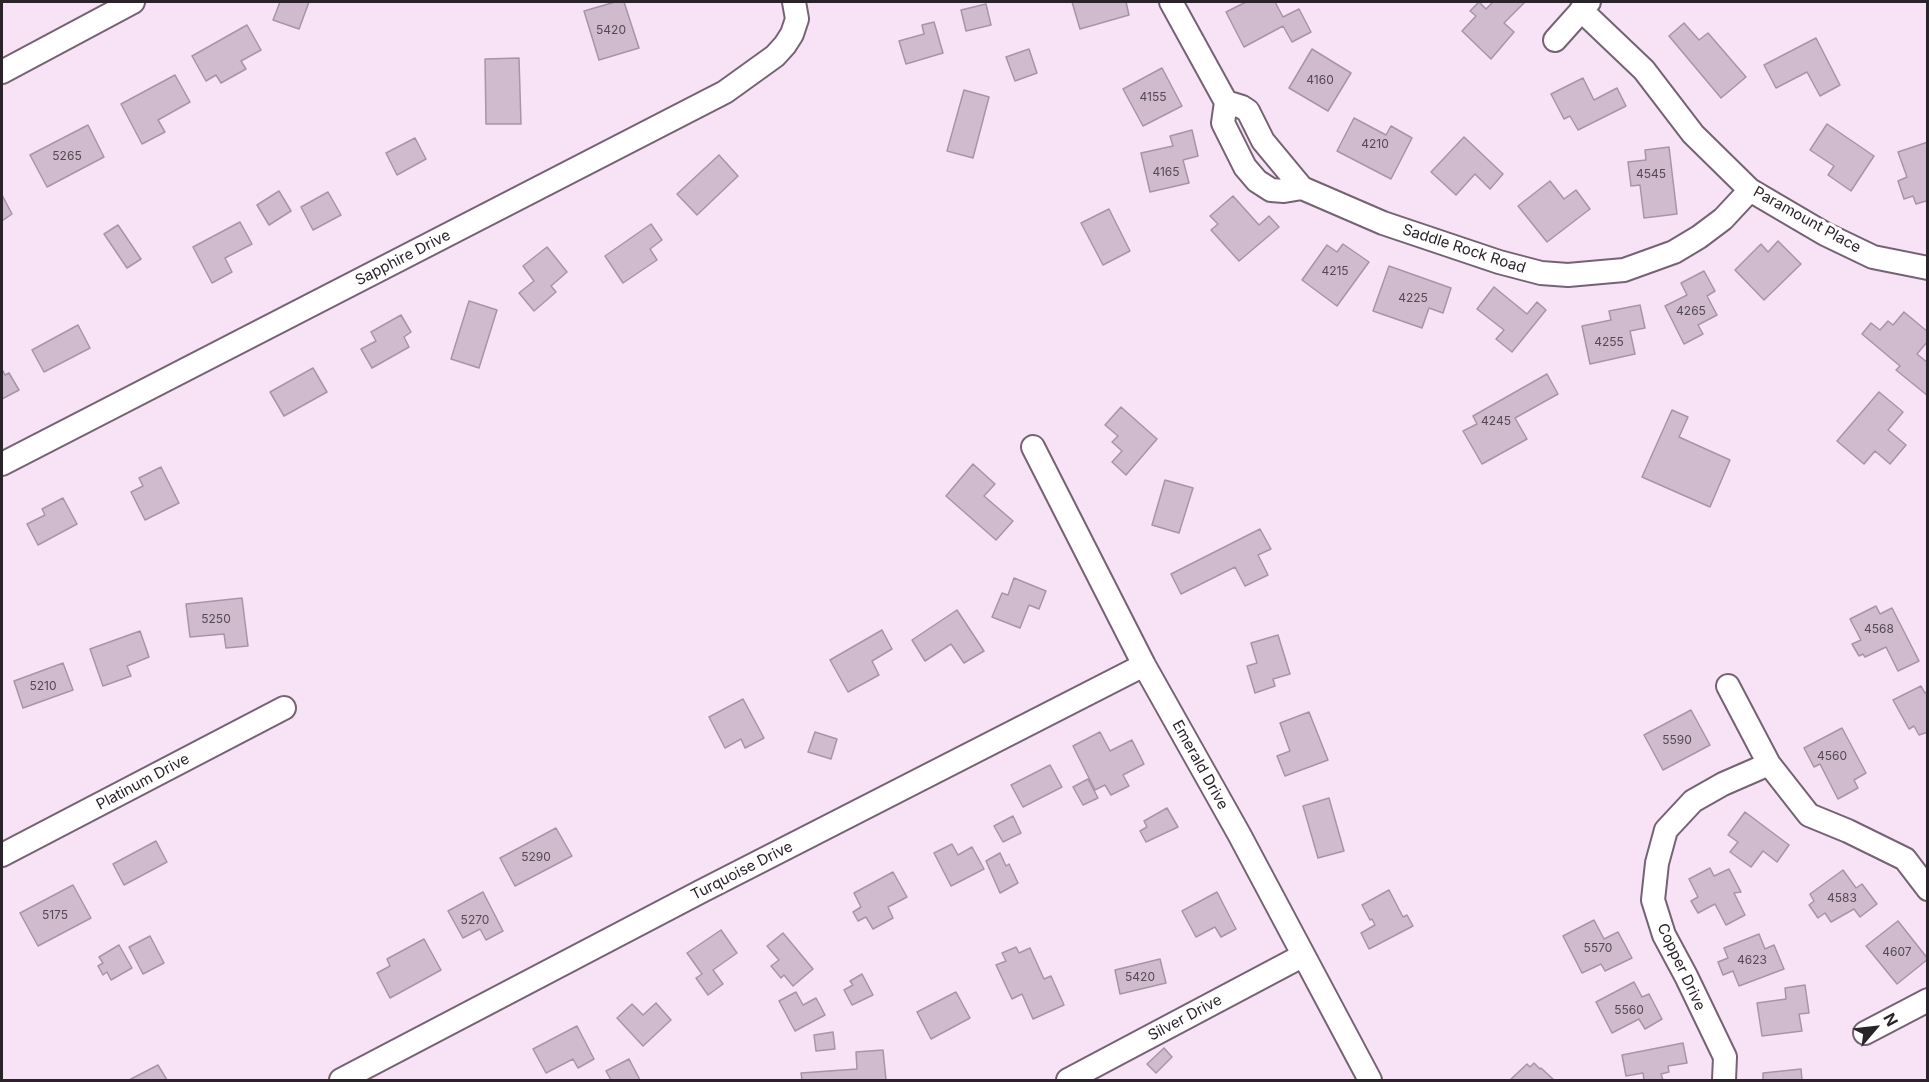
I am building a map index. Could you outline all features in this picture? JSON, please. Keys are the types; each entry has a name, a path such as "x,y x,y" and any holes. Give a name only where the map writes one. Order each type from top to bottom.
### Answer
{"street":[{"path":"2,72 133,2"},
{"name":"Sapphire Drive","path":"2,464 725,92 775,56 785,45 797,19 794,2"},
{"name":"Saddle Rock Road","path":"1171,2 1226,102 1223,123 1245,167 1257,181 1270,190 1284,191 1302,188"},
{"name":"Paramount Place","path":"1555,40 1585,6 1644,70 1693,134 1750,190 1825,234 1873,257 1928,268"},
{"name":"Saddle Rock Road","path":"1226,102 1248,111 1263,141 1302,188 1383,223 1499,262 1541,273 1568,275 1624,270 1674,252 1700,237 1724,219 1750,190"},
{"name":"Emerald Drive","path":"1033,447 1144,664 1239,834 1370,1080"},
{"name":"Turquoise Drive","path":"341,1080 1144,664"},
{"path":"1728,686 1769,764 1809,815 1905,859 1928,889"},
{"name":"Platinum Drive","path":"2,855 284,708"},
{"name":"Copper Drive","path":"1725,1080 1725,1057 1664,935 1653,900 1657,863 1666,830 1693,801 1723,784 1769,764"},
{"name":"Silver Drive","path":"1068,1080 1302,956"},
{"path":"1865,1033 1928,1000"}],"building":[{"path":"280,2 309,2 299,29 273,20"},
{"path":"615,2 624,2 639,48 599,60 584,11"},
{"path":"1072,2 1126,2 1129,15 1080,29"},
{"path":"1246,2 1275,2 1283,17 1299,9 1311,32 1292,42 1283,26 1244,47 1226,12"},
{"path":"1479,2 1486,9 1493,2 1525,2 1504,23 1514,32 1491,59 1462,31 1476,16 1470,11"},
{"path":"986,4 991,25 966,31 961,10"},
{"path":"934,22 943,53 906,64 899,41 924,34 922,25"},
{"path":"1684,23 1699,40 1708,33 1746,77 1721,98 1669,36"},
{"path":"247,25 261,50 241,61 246,69 221,83 216,75 206,81 192,56"},
{"path":"1816,38 1840,85 1820,96 1807,72 1776,88 1764,65"},
{"path":"1029,49 1037,73 1015,81 1006,57"},
{"path":"1312,49 1351,73 1328,111 1289,88"},
{"path":"519,58 521,124 486,124 485,59"},
{"path":"1162,68 1182,106 1143,126 1123,89"},
{"path":"175,75 190,102 158,120 165,132 142,144 121,104"},
{"path":"1583,78 1594,100 1617,88 1626,106 1578,130 1570,116 1564,119 1551,94"},
{"path":"964,90 989,97 973,158 947,151"},
{"path":"1354,118 1386,135 1391,126 1412,138 1391,179 1337,151"},
{"path":"1827,124 1874,156 1851,191 1828,175 1834,166 1810,150"},
{"path":"88,125 104,157 47,187 30,155"},
{"path":"1192,130 1198,156 1183,160 1189,183 1150,192 1141,153 1173,146 1170,136"},
{"path":"1464,137 1503,174 1490,189 1475,174 1456,195 1431,172"},
{"path":"415,138 426,159 397,175 386,153"},
{"path":"1928,142 1928,204 1926,201 1916,204 1913,196 1904,199 1898,181 1907,177 1898,152"},
{"path":"1669,147 1677,214 1644,218 1640,185 1631,186 1628,162 1646,160 1645,150"},
{"path":"719,155 738,176 697,215 677,194"},
{"path":"1550,181 1564,199 1576,190 1590,209 1547,242 1518,206"},
{"path":"279,191 291,211 269,225 257,205"},
{"path":"328,192 341,215 313,230 301,207"},
{"path":"2,195 12,214 2,221"},
{"path":"1233,196 1259,225 1269,216 1279,227 1239,261 1211,230 1218,224 1210,216"},
{"path":"1109,209 1130,251 1103,265 1081,223"},
{"path":"240,222 252,244 225,258 232,272 212,283 193,247"},
{"path":"651,224 662,240 650,249 657,260 623,283 605,256"},
{"path":"118,225 141,259 127,268 104,234"},
{"path":"1778,241 1801,264 1764,300 1735,270 1761,244 1768,252"},
{"path":"1343,244 1369,262 1337,306 1302,280 1327,245 1337,252"},
{"path":"547,247 567,272 551,286 556,292 534,311 519,293 534,281 523,266"},
{"path":"1389,266 1451,288 1443,313 1429,308 1422,328 1373,311"},
{"path":"1704,271 1715,291 1707,296 1717,315 1698,325 1703,334 1684,344 1665,306 1687,295 1681,283"},
{"path":"1494,287 1527,314 1537,302 1546,310 1512,352 1496,339 1504,330 1477,309"},
{"path":"469,301 497,310 479,368 451,359"},
{"path":"1640,305 1645,328 1630,331 1635,354 1590,364 1582,326 1611,320 1609,311"},
{"path":"1904,312 1928,332 1928,341 1917,354 1928,363 1928,396 1896,370 1900,366 1862,334 1871,323 1880,330 1888,321 1893,325"},
{"path":"401,315 411,332 404,337 409,347 372,368 361,349 376,341 371,332"},
{"path":"78,325 90,348 44,372 32,350"},
{"path":"313,368 327,392 284,416 270,392"},
{"path":"2,369 5,375 9,373 19,390 2,399"},
{"path":"1547,374 1558,394 1515,418 1527,439 1482,464 1463,431 1477,424 1473,416"},
{"path":"1879,392 1903,412 1888,430 1906,445 1890,464 1875,451 1864,464 1837,441"},
{"path":"1121,407 1157,439 1126,475 1112,462 1122,451 1112,442 1118,436 1105,425"},
{"path":"1672,410 1688,417 1679,437 1730,460 1710,507 1642,477"},
{"path":"973,464 995,484 984,496 1013,521 996,540 946,496"},
{"path":"161,467 179,503 145,520 131,492 143,486 139,478"},
{"path":"1165,480 1193,488 1179,533 1152,525"},
{"path":"63,498 77,524 38,545 27,524 45,515 42,509"},
{"path":"1260,529 1271,549 1258,555 1268,575 1245,586 1235,567 1181,594 1171,574"},
{"path":"1014,578 1046,591 1039,609 1029,605 1020,628 992,617 1002,593 1008,595"},
{"path":"242,598 248,646 226,648 224,634 190,637 186,604"},
{"path":"1876,606 1880,614 1892,608 1919,661 1898,671 1886,647 1865,657 1863,654 1859,656 1852,644 1861,640 1850,619"},
{"path":"957,610 984,651 964,663 951,644 925,661 912,640"},
{"path":"882,630 892,649 872,661 879,675 848,692 830,660"},
{"path":"140,631 149,657 127,666 131,676 103,686 90,649"},
{"path":"1278,635 1290,674 1273,679 1275,686 1255,693 1247,666 1257,663 1251,643"},
{"path":"63,663 73,690 23,708 14,681"},
{"path":"1921,686 1925,693 1928,691 1928,732 1919,735 1914,726 1909,729 1893,700"},
{"path":"743,699 764,738 745,748 741,739 725,748 709,717"},
{"path":"1691,710 1710,745 1663,770 1644,735"},
{"path":"1309,712 1328,760 1285,776 1277,756 1290,751 1280,723"},
{"path":"1842,728 1866,773 1854,780 1858,788 1838,799 1820,764 1814,767 1804,748"},
{"path":"815,732 837,739 831,759 808,752"},
{"path":"1100,732 1110,751 1132,740 1144,764 1123,775 1129,786 1111,795 1105,785 1095,790 1073,746"},
{"path":"1050,765 1062,787 1023,807 1011,785"},
{"path":"1088,779 1098,798 1083,805 1073,787"},
{"path":"1329,798 1344,851 1318,858 1303,806"},
{"path":"1167,808 1178,827 1146,842 1140,831 1147,827 1144,821"},
{"path":"1745,812 1789,845 1777,862 1763,851 1751,867 1730,852 1738,842 1728,835"},
{"path":"1013,816 1021,833 1003,842 994,826"},
{"path":"556,828 572,856 515,886 500,858"},
{"path":"156,841 167,862 124,885 113,864"},
{"path":"952,844 958,855 972,847 984,869 951,886 934,853"},
{"path":"1000,853 1006,866 1009,864 1018,883 1000,893 986,861"},
{"path":"1710,868 1714,876 1729,869 1741,892 1734,893 1745,915 1726,925 1715,904 1698,913 1691,901 1698,897 1689,879"},
{"path":"1843,870 1856,888 1862,884 1877,904 1860,917 1854,909 1831,922 1825,913 1818,918 1809,905 1814,901 1810,894"},
{"path":"893,872 907,897 888,907 893,918 873,929 866,917 858,921 853,912 861,907 854,893"},
{"path":"73,885 91,918 38,946 20,913"},
{"path":"1389,890 1403,917 1407,915 1413,926 1369,949 1361,933 1375,925 1362,905"},
{"path":"483,892 503,931 486,940 480,929 463,938 448,911"},
{"path":"1217,892 1236,929 1221,937 1215,927 1196,937 1182,911"},
{"path":"1594,920 1604,939 1618,932 1632,958 1605,971 1601,964 1582,973 1563,936"},
{"path":"1898,921 1928,959 1897,984 1866,946"},
{"path":"721,930 737,953 713,970 723,984 708,995 696,978 702,974 687,953"},
{"path":"783,933 813,969 793,986 784,975 781,978 771,966 779,960 767,946"},
{"path":"1759,934 1765,949 1774,945 1784,969 1739,986 1733,971 1723,975 1718,962 1728,958 1724,948"},
{"path":"150,936 164,963 143,974 129,947"},
{"path":"424,939 441,970 390,998 377,973 390,966 387,959"},
{"path":"119,945 132,968 111,980 107,972 103,975 98,966 103,963 99,957"},
{"path":"1016,947 1019,953 1030,948 1044,979 1051,976 1064,1005 1033,1019 1022,994 1012,999 996,965 1006,961 1002,953"},
{"path":"1160,959 1166,983 1120,994 1115,970"},
{"path":"862,974 873,995 852,1005 844,990 853,985 850,981"},
{"path":"1634,982 1642,997 1649,994 1662,1019 1645,1029 1639,1019 1612,1033 1596,1002"},
{"path":"1805,985 1809,1013 1799,1014 1802,1031 1762,1036 1757,1003 1786,999 1785,988"},
{"path":"796,992 803,1005 816,998 825,1015 795,1031 779,1001"},
{"path":"956,992 970,1018 931,1039 917,1012"},
{"path":"656,1003 671,1020 643,1046 617,1018 632,1004 643,1015"},
{"path":"577,1026 594,1059 578,1068 573,1059 546,1073 533,1049"},
{"path":"833,1032 835,1049 816,1051 814,1035"},
{"path":"1683,1043 1687,1063 1668,1066 1669,1072 1661,1074 1663,1080 1644,1080 1643,1073 1626,1076 1622,1055"},
{"path":"1164,1048 1172,1057 1156,1073 1147,1064"},
{"path":"883,1050 886,1080 802,1080 801,1073 857,1069 856,1052"},
{"path":"629,1059 640,1080 611,1080 606,1071"},
{"path":"1534,1063 1554,1080 1510,1080 1527,1064 1530,1067"},
{"path":"158,1065 167,1080 129,1080"},
{"path":"1801,1069 1802,1080 1763,1080 1763,1073"}]}
